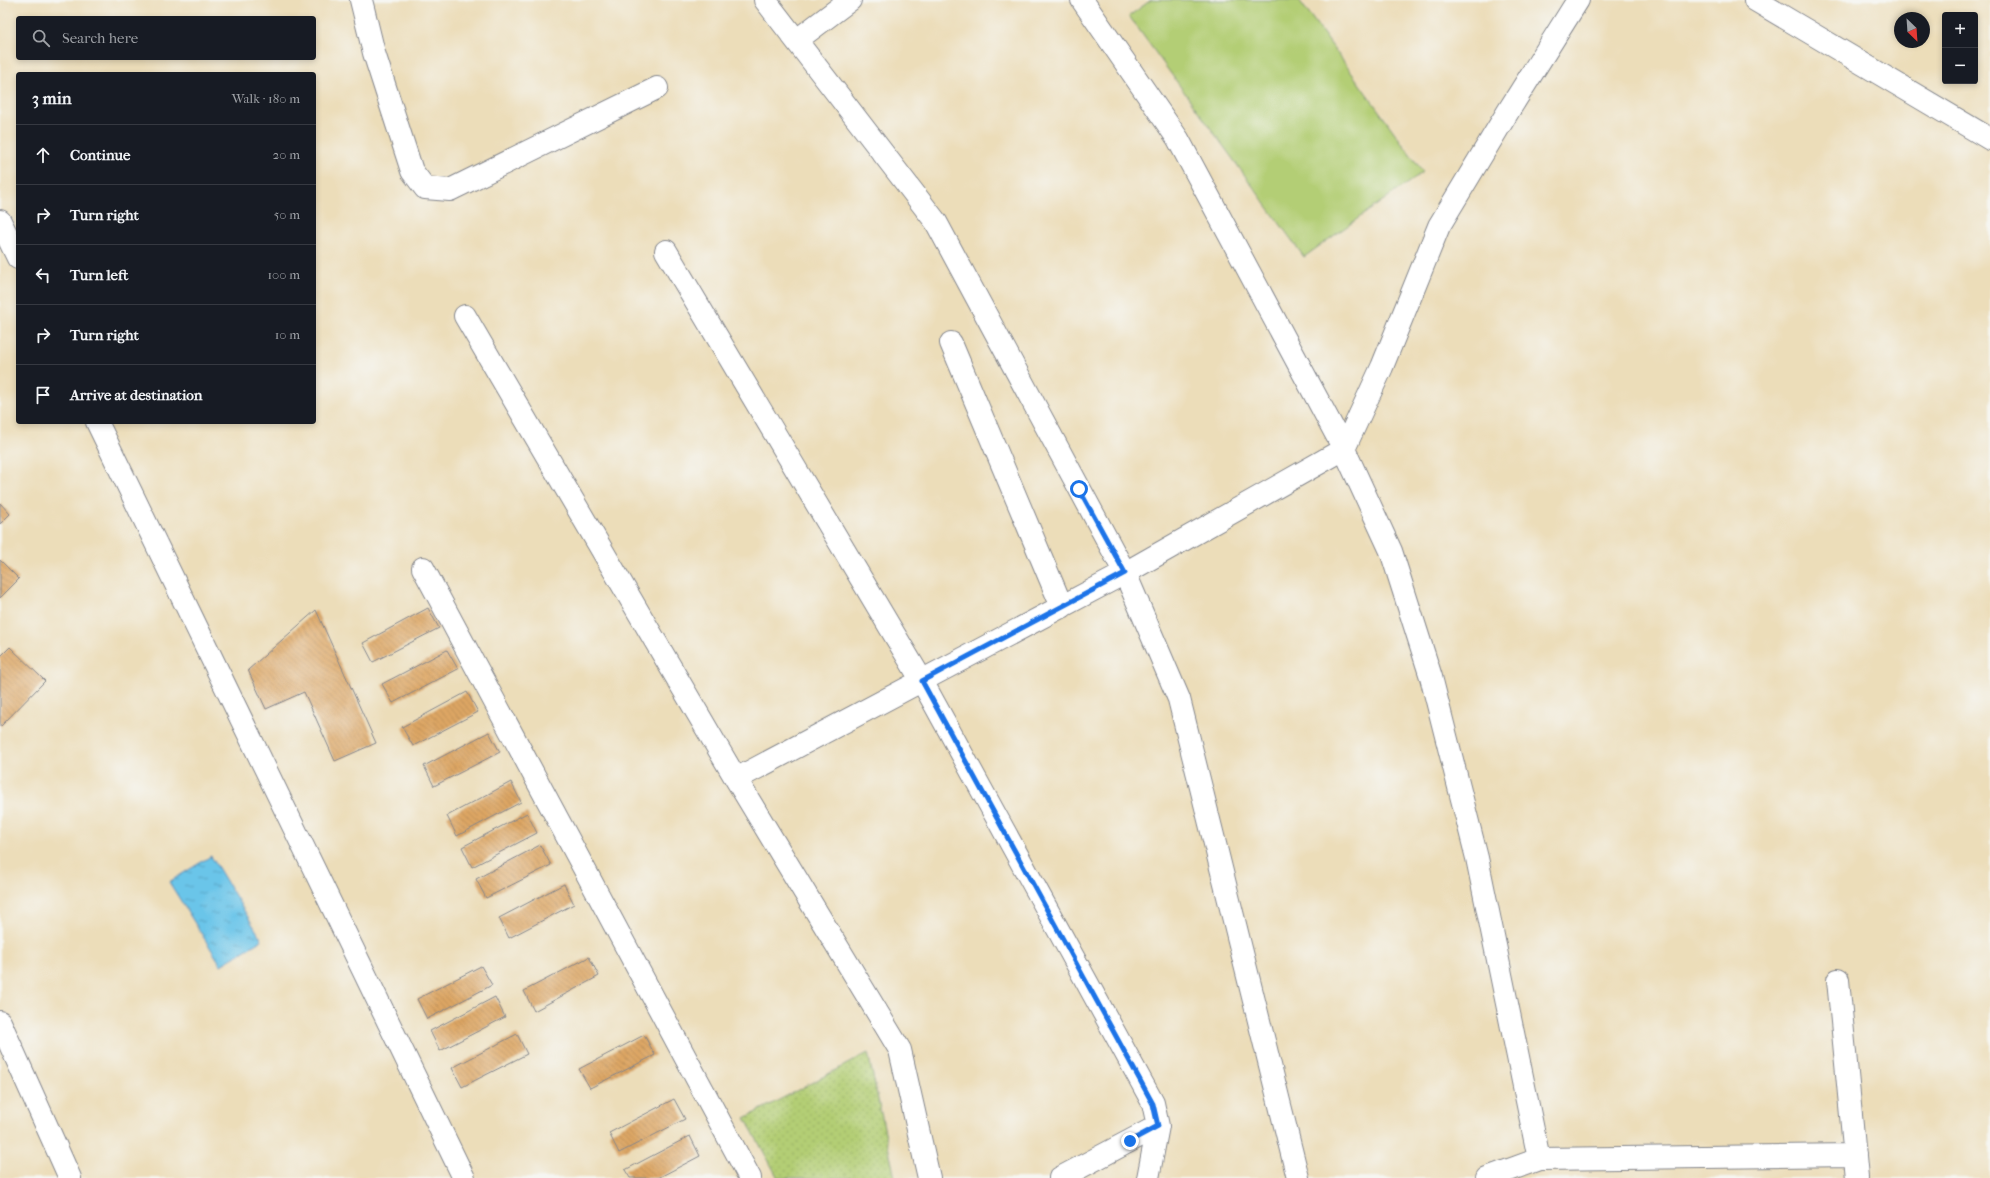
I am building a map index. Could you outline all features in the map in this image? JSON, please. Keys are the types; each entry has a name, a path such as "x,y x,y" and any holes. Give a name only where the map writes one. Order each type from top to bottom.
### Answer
{"street":[{"path":"361,0 374,53 412,171 425,188 450,190 657,88"},
{"path":"765,0 936,222 1125,573 1179,699 1298,1178"},
{"path":"797,40 850,0"},
{"path":"1082,0 1178,139 1344,449 1390,550 1431,677 1477,858 1539,1159"},
{"path":"736,779 1125,573 1344,449 1382,367 1439,226 1578,0"},
{"path":"1755,0 1990,139"},
{"path":"0,221 16,254"},
{"path":"666,251 922,681 1153,1104 1158,1126 1148,1178"},
{"path":"465,316 736,779 900,1050 929,1178"},
{"path":"951,343 1062,607"},
{"path":"98,424 464,1178"},
{"path":"423,568 750,1178"},
{"path":"1838,980 1857,1178"},
{"path":"0,1022 70,1178"},
{"path":"1060,1178 1158,1126"},
{"path":"1487,1178 1539,1159 1855,1155"}],"green space":[{"path":"1151,0 1299,0 1423,172 1304,257 1129,16"},
{"path":"868,1053 895,1178 778,1178 745,1118"}],"water":[{"path":"211,856 262,940 221,965 169,882"}],"building":[{"path":"0,503 10,514 0,524"},
{"path":"0,560 19,579 0,598"},
{"path":"428,608 439,628 373,662 363,643"},
{"path":"316,610 376,743 335,761 304,692 266,709 248,670"},
{"path":"10,647 45,681 0,727 0,657"},
{"path":"447,650 458,669 393,703 382,684"},
{"path":"467,692 478,712 413,746 402,727"},
{"path":"489,732 500,752 434,786 424,766"},
{"path":"511,782 521,802 457,836 447,816"},
{"path":"527,813 537,833 472,867 462,847"},
{"path":"540,845 551,865 486,898 476,879"},
{"path":"564,884 574,904 509,938 499,918"},
{"path":"589,957 599,976 534,1011 524,991"},
{"path":"481,966 492,985 427,1019 417,999"},
{"path":"495,997 505,1017 440,1051 430,1031"},
{"path":"517,1034 527,1054 462,1087 452,1068"},
{"path":"644,1035 655,1055 590,1088 579,1069"},
{"path":"674,1099 685,1119 619,1153 609,1133"},
{"path":"690,1136 700,1156 658,1178 630,1178 625,1170"}],"route":[{"path":"1079,489 1125,573 922,681 1153,1104 1158,1126 1130,1141"}]}
